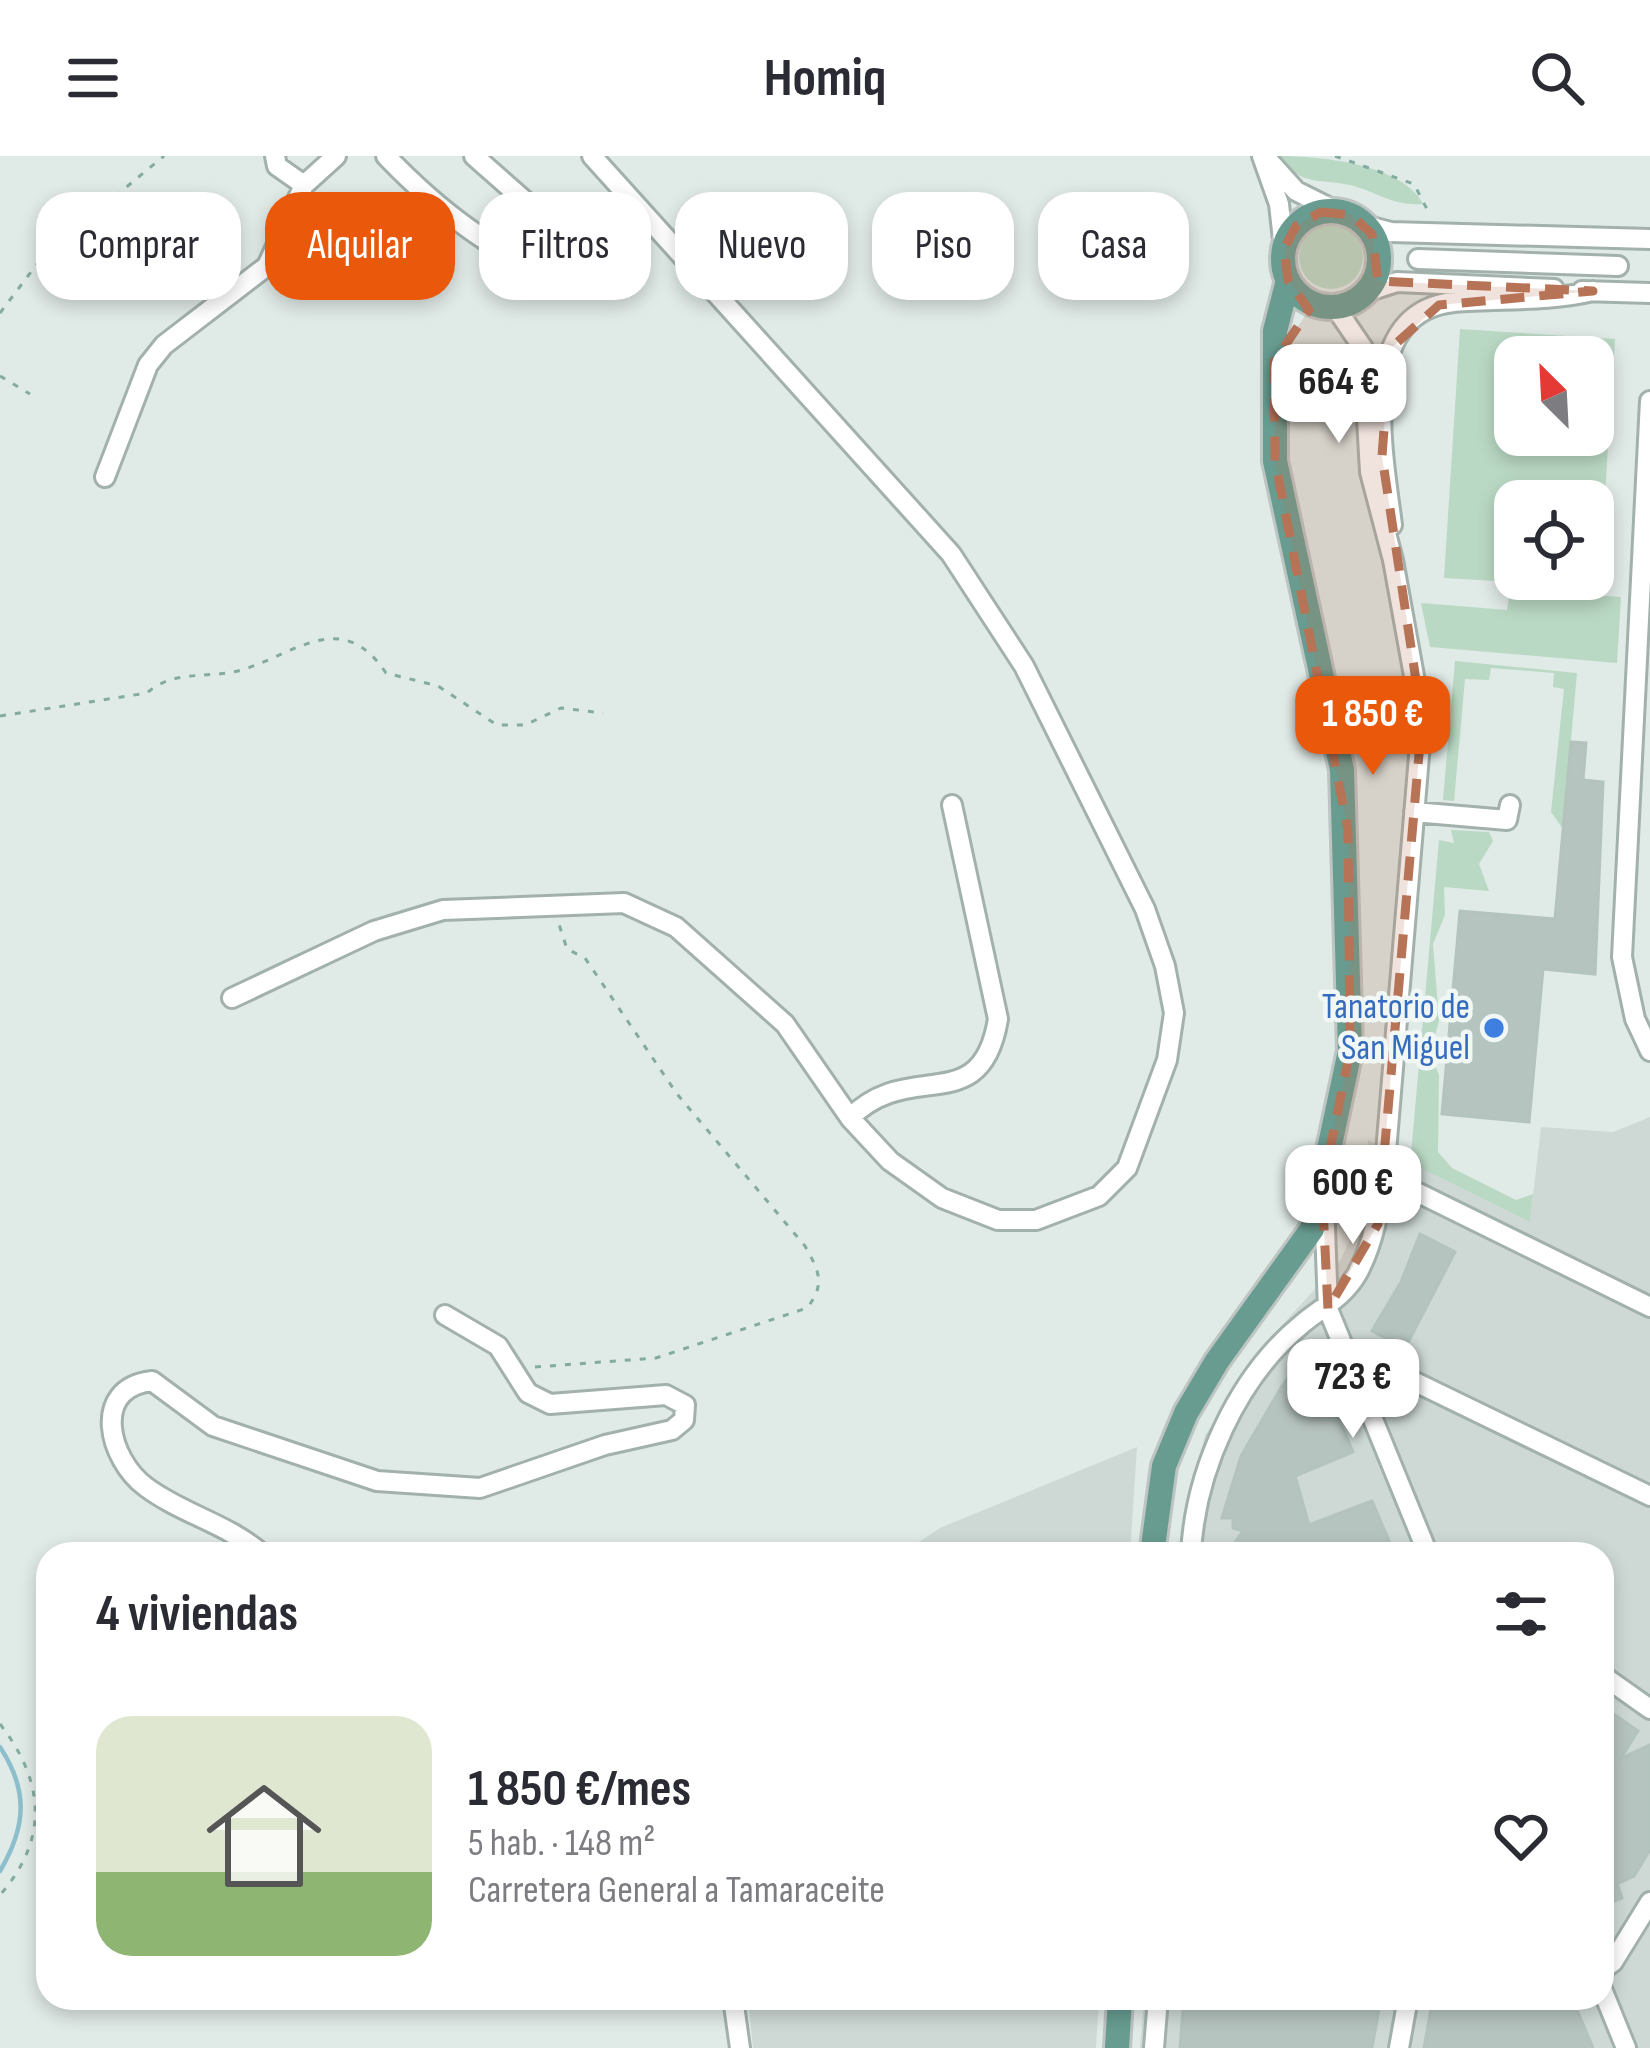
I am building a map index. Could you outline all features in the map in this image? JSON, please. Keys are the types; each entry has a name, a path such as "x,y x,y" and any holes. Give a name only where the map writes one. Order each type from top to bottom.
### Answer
{"main road":[{"path":"1155,1542 1165,1466 1186,1413 1216,1361 1304,1246 1322,1188 1350,1051 1348,830 1332,715 1275,460 1274,362 1279,305 1288,280 1284,249 1307,217 1336,211 1364,225 1378,249 1369,291 1335,308 1312,310 1293,322 1274,362"},
{"path":"1288,280 1305,298 1335,308"},
{"path":"1117,2048 1119,2010"}],"street":[{"path":"275,156 277,166 304,185"},
{"path":"105,477 148,365 164,345 267,266 304,185 336,156"},
{"path":"386,156 436,208 479,234"},
{"path":"474,156 515,192"},
{"path":"592,156 625,192"},
{"path":"1264,156 1284,181 1336,211"},
{"path":"1264,156 1279,204 1284,249"},
{"path":"232,998 374,931 443,910 623,903 676,927 785,1024 850,1118 890,1161 942,1198 998,1220 1036,1220 1100,1196 1126,1168 1167,1060 1174,1013 1165,967 1145,909 1034,686 951,554 651,221"},
{"path":"1364,225 1391,232 1650,239"},
{"path":"1418,259 1618,266"},
{"path":"1369,291 1397,281 1650,293"},
{"path":"1393,560 1381,426 1385,370 1399,334 1439,305 1556,300 1593,291"},
{"path":"1193,1542 1208,1464 1233,1412 1273,1354 1304,1322 1328,1309 1356,1276 1378,1224 1384,1176 1422,720 1393,560 1370,472 1363,348 1335,308"},
{"path":"1650,401 1642,664 1622,957 1635,1019 1650,1051"},
{"path":"1414,812 1507,820 1510,805"},
{"path":"850,1118 869,1098 893,1087 946,1085 974,1074 994,1046 998,1019 952,806"},
{"path":"1384,1176 1483,1233 1650,1306"},
{"path":"1322,1188 1328,1309 1423,1542"},
{"path":"241,1542 149,1490 128,1471 114,1445 110,1416 119,1394 134,1383 152,1381 213,1426 254,1443 377,1481 480,1488 605,1445 672,1430 684,1420 685,1405 679,1397 550,1404 528,1393 498,1346 445,1315"},
{"path":"1348,1359 1374,1362 1650,1496"},
{"path":"1614,1684 1650,1708"},
{"path":"1614,1959 1650,1902"},
{"path":"735,2010 740,2048"},
{"path":"1154,2048 1156,2010"},
{"path":"1399,2048 1406,2010"},
{"path":"1610,2010 1625,2048"}],"path":[{"path":"0,313 43,256 164,156"},
{"path":"1335,156 1414,184 1428,206 1432,233"},
{"path":"0,376 30,394"},
{"path":"0,716 147,693 163,679 243,670 300,643 331,638 350,640 376,658 386,674 438,686 497,725 524,725 561,708 603,712"},
{"path":"519,1379 530,1368 656,1358 807,1308 819,1294 820,1272 805,1246 677,1094 584,958 566,949 558,929 558,906"},
{"path":"0,1724 25,1756 33,1789 34,1844 0,1895"}],"highlighted area":[{"path":"1321,212 1351,215 1372,234 1378,281 1593,291 1439,305 1390,349 1382,456 1422,720 1378,1224 1328,1309 1322,1188 1350,1051 1348,830 1275,461 1274,362 1309,310 1288,280 1284,249 1296,226"}],"shaded area":[{"path":"1650,1117 1650,2048 1140,2048 1143,2010 1614,2010 1614,1542 1181,1542 1205,1435 1276,1332 1340,1261 1363,1211 1368,1140 1530,1221 1541,1127 1613,1132"},
{"path":"1137,1447 1131,1542 919,1542 940,1528"},
{"path":"749,2010 1098,2010 1096,2048 753,2048"}],"green space":[{"path":"1279,156 1337,161 1379,171 1413,190 1423,204 1396,202 1357,187 1304,178"},
{"path":"1331,225 1354,234 1363,257 1354,280 1331,289 1308,280 1299,257 1308,234"},
{"path":"1460,329 1568,336 1494,336 1494,456 1607,456 1606,480 1494,480 1494,581 1444,578"},
{"path":"1621,597 1617,663 1430,647 1421,603 1507,610 1508,600"},
{"path":"1455,661 1577,673 1563,829 1551,812 1564,689 1553,687 1554,673 1491,668 1489,680 1465,679 1454,801 1443,800"},
{"path":"1451,830 1489,832 1493,841 1479,864 1489,891 1444,887 1445,915 1433,944 1439,1021 1430,1053 1439,1075 1438,1152 1452,1168 1516,1200 1533,1194 1530,1222 1419,1167 1411,1154 1439,840 1454,843"}],"building":[{"name":"Tanatorio de San Miguel","path":"1571,742 1586,743 1583,780 1603,782 1595,974 1543,969 1529,1122 1442,1114 1460,911 1555,919"},
{"path":"1420,1234 1455,1252 1405,1348 1372,1331 1401,1282"},
{"path":"1313,1359 1353,1452 1295,1476 1309,1525 1372,1501 1390,1542 1235,1542 1243,1531 1233,1528 1233,1518 1222,1518 1241,1456 1302,1360"},
{"path":"1614,1714 1638,1731 1621,1758 1650,1745 1650,1850 1634,1876 1617,1884 1622,1898 1614,1901"},
{"path":"1183,2010 1379,2010 1372,2048 1180,2048"},
{"path":"1431,2010 1577,2010 1593,2048 1424,2048"}],"waterway":[{"path":"0,1747 16,1779 21,1809 15,1839 0,1871"}],"place":[{"name":"Tanatorio de San Miguel","path":"1494,1028"}]}
